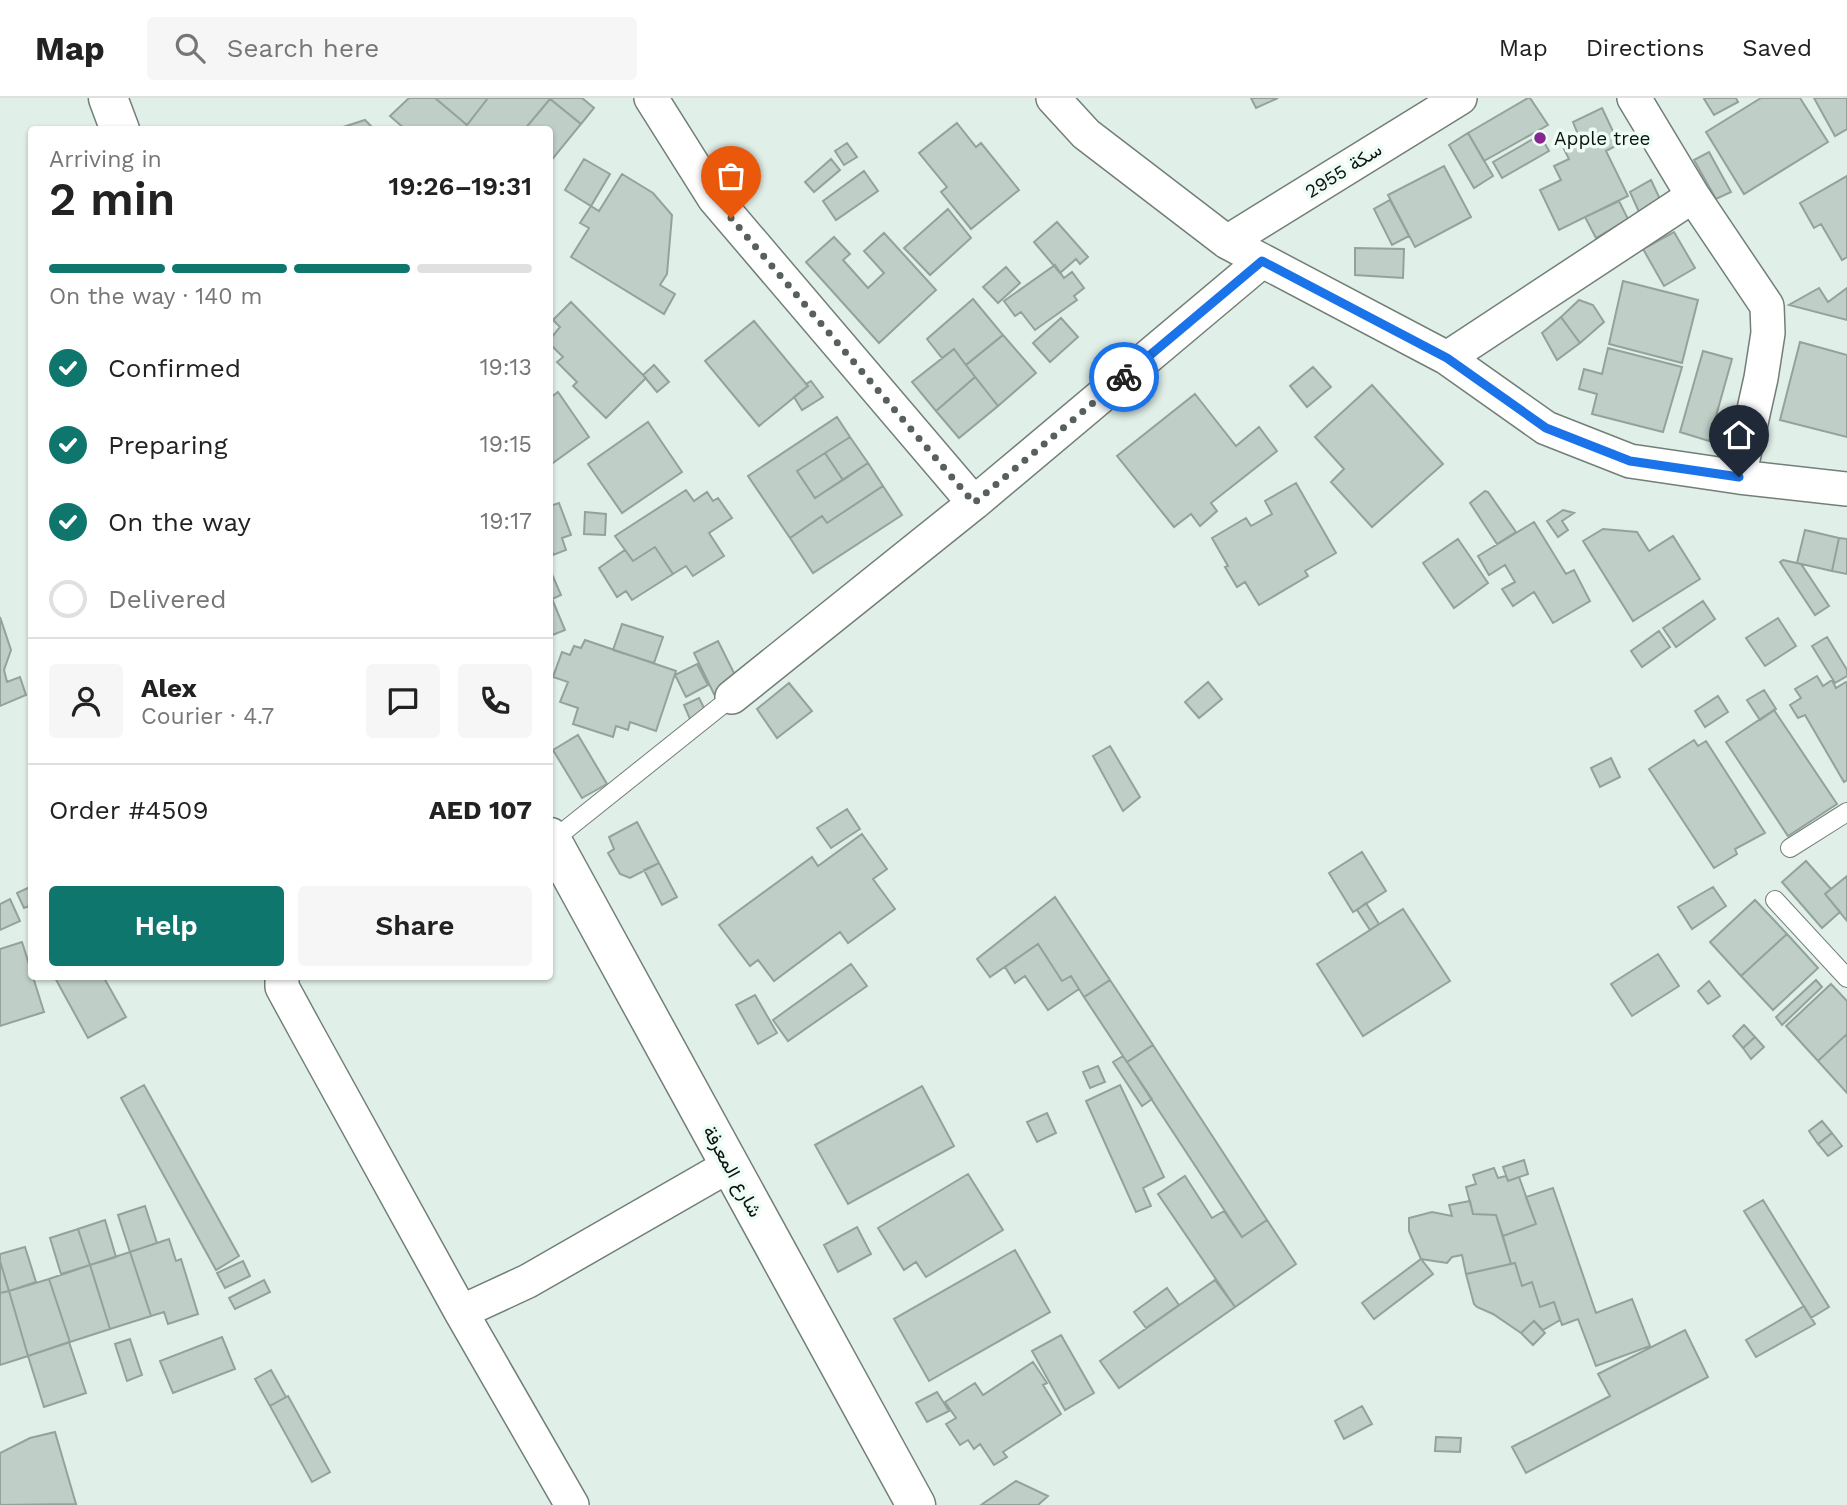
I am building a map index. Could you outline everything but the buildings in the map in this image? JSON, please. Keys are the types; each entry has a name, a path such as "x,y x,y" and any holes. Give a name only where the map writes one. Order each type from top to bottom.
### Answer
{"street":[{"path":"108,98 118,126"},
{"path":"651,98 714,198 974,503"},
{"path":"1052,98 1086,134 1227,242 1447,358 1546,428 1630,461 1847,489"},
{"name":"سكة 2955","path":"1227,242 1460,98"},
{"path":"1634,98 1693,196 1767,306 1765,355 1739,477"},
{"path":"1447,358 1693,196"},
{"path":"732,697 974,503 1262,261"},
{"name":"شارع المعرفة","path":"553,843 916,1505"},
{"path":"282,980 282,987 461,1312 572,1505"},
{"path":"461,1312 528,1281 730,1166"}],"lane":[{"path":"553,837 732,697"},
{"path":"1790,848 1847,812"},
{"path":"1775,900 1847,978"}],"way so far":[{"path":"731,218 974,503 1124,377"}],"place":[{"name":"Apple tree","path":"1540,138"}],"route":[{"path":"1124,377 1262,261 1447,358 1546,428 1630,461 1739,477"}]}
